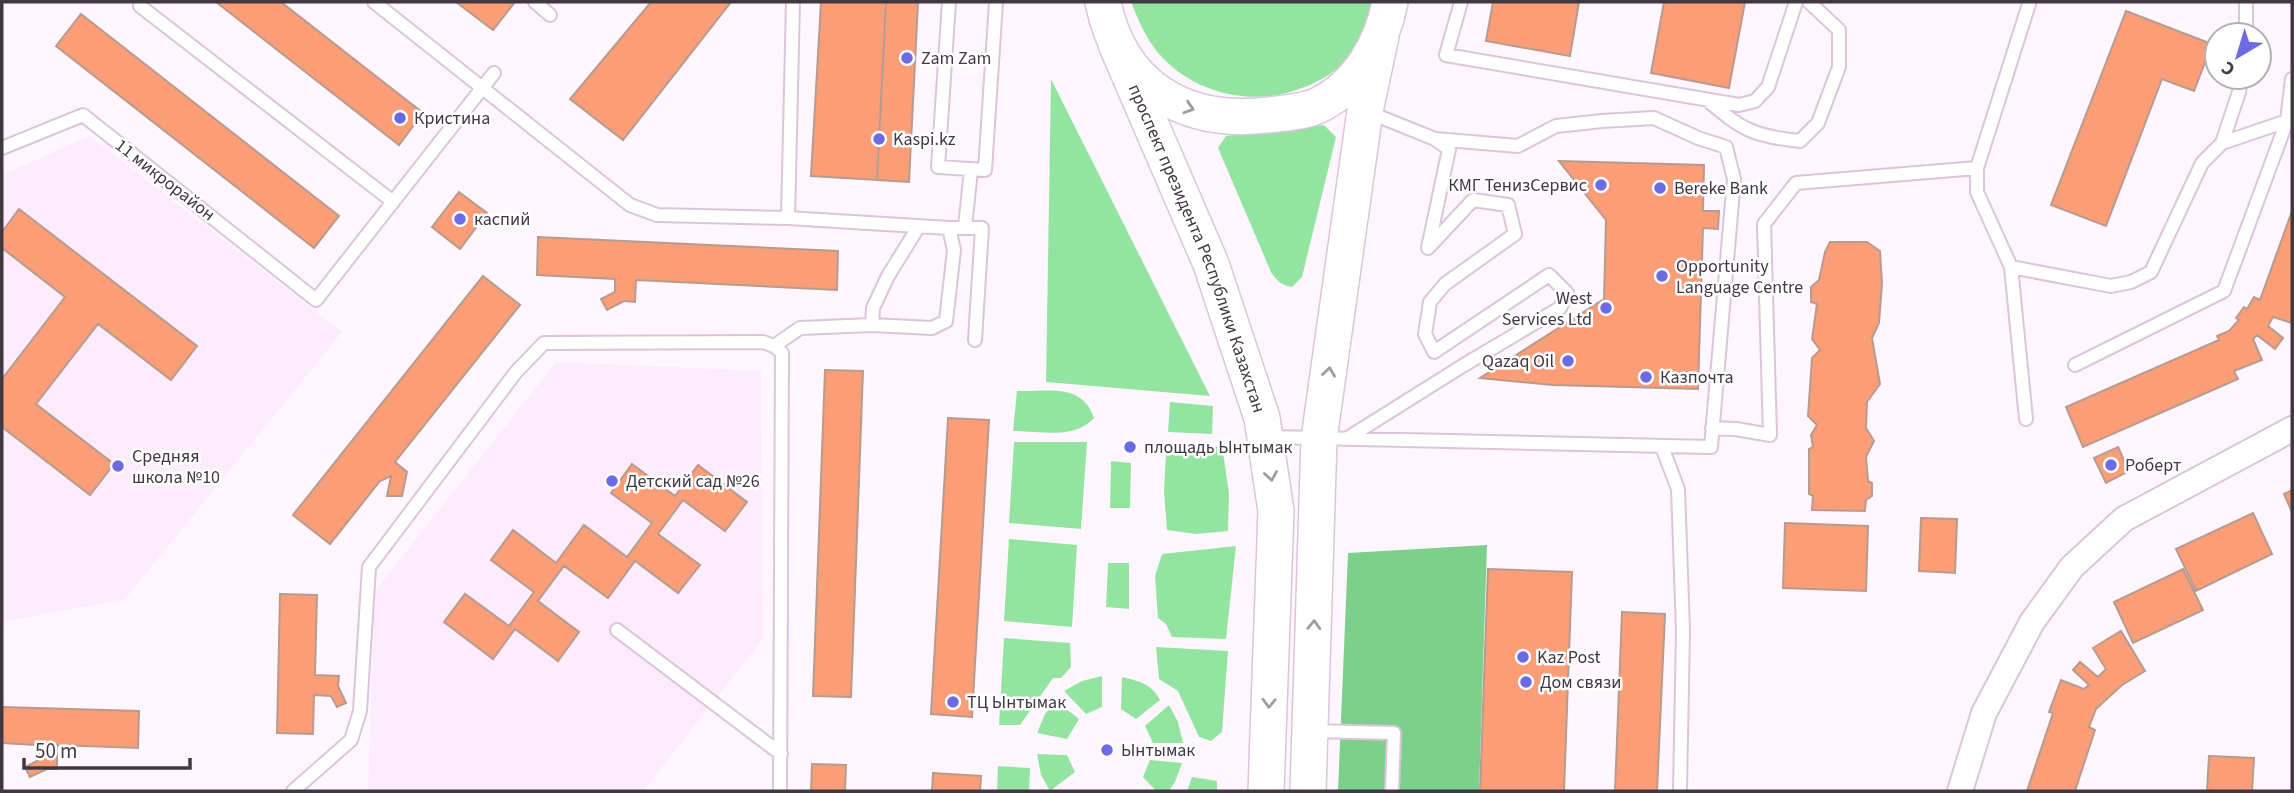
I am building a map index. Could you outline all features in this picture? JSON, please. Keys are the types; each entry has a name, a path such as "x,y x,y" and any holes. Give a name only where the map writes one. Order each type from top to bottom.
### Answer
{"main road":[{"path":"1104,15 1134,72 1154,91 1182,107 1213,116 1244,118 1289,113 1319,106 1342,90 1365,65 1388,16"},
{"name":"проспект президента Республики Казахстан","path":"1104,15 1211,264 1262,418 1276,511 1266,791"},
{"path":"1308,791 1332,439 1365,111 1388,16"}],"street":[{"path":"1960,791 1984,713 2032,622 2072,567 2124,519 2292,429"}],"lane":[{"path":"374,2 630,205 657,215 788,218 982,228 975,340"},
{"path":"535,2 550,15"},
{"path":"788,218 793,2"},
{"path":"949,2 938,167 971,170 985,170 996,2"},
{"path":"1461,2 1446,55 1739,105 1755,101 1768,87 1796,2"},
{"path":"1704,97 1738,126 1767,138 1800,141 1818,123 1839,67 1839,30 1809,2"},
{"path":"2246,2 2246,21"},
{"path":"2026,419 2011,267 1977,192 1977,168 2029,4"},
{"path":"140,6 392,201 494,73"},
{"path":"2075,365 2224,291 2290,122 2292,79"},
{"path":"2011,267 2111,286 2131,282 2151,272 2202,163 2222,143 2239,91"},
{"path":"1265,437 1711,447 1734,179 1726,147 1698,138 1654,118 1556,126 1518,146 1436,139 1365,111"},
{"name":"11 микрорайон","path":"2,148 83,115 316,300 392,201"},
{"path":"2222,143 2290,122"},
{"path":"1332,439 1560,308 1567,293 1549,275 1434,352 1425,334 1430,302 1445,284 1515,234 1508,205 1473,200 1428,248 1448,149 1436,139"},
{"path":"1712,428 1770,435 1765,224 1796,183 1977,168"},
{"path":"965,227 971,170"},
{"path":"872,325 873,308 888,276 919,226"},
{"path":"774,346 800,328 872,325 932,328 946,321 954,250 949,228"},
{"path":"293,791 351,740 360,711 369,567 516,372 544,343 763,342 782,353 780,791"},
{"path":"1662,447 1678,489 1683,630 1680,791"},
{"path":"617,630 780,754"},
{"path":"1312,731 1394,733 1392,791"}],"shaded area":[{"name":"Средняя школа №10","path":"90,136 342,332 125,599 2,622 2,175"},
{"name":"Детский сад №26","path":"556,362 761,371 763,639 643,791 368,791 375,591"}],"green space":[{"path":"1131,2 1380,2 1359,44 1336,69 1298,90 1253,97 1216,91 1182,75 1155,49"},
{"path":"1051,79 1210,396 1046,382"},
{"path":"1324,125 1336,137 1302,277 1292,287 1280,282 1271,272 1218,148 1226,136"},
{"path":"1052,390 1073,394 1089,407 1094,418 1086,425 1067,432 1013,431 1017,391"},
{"path":"1170,402 1213,406 1212,434 1168,432"},
{"path":"1014,442 1087,442 1081,529 1009,523"},
{"path":"1222,446 1229,493 1228,531 1196,534 1167,530 1164,492 1166,452"},
{"path":"1111,461 1131,463 1130,508 1110,508"},
{"path":"1009,539 1077,545 1072,627 1004,621"},
{"path":"1487,545 1479,791 1338,791 1348,553"},
{"path":"1236,546 1226,639 1172,637 1166,624 1158,618 1155,576 1162,554"},
{"path":"1108,563 1129,563 1129,609 1106,607"},
{"path":"1004,638 1070,643 1071,667 1061,678 1053,678 1020,725 999,725"},
{"path":"1156,647 1228,651 1222,732 1211,741 1199,737 1178,691 1159,679"},
{"path":"1102,676 1102,707 1086,714 1064,691 1082,681"},
{"path":"1122,677 1149,687 1160,700 1136,719 1121,709"},
{"path":"1056,701 1079,719 1067,739 1037,733 1045,714"},
{"path":"1169,705 1178,722 1183,743 1153,743 1145,726"},
{"path":"1037,754 1067,755 1075,772 1050,791 1041,775"},
{"path":"1150,760 1182,763 1169,791 1156,791 1143,777"},
{"path":"998,766 1030,768 1029,791 997,791"},
{"path":"1192,777 1217,781 1217,791 1187,791"}],"building":[{"path":"216,2 281,2 423,113 399,145"},
{"path":"456,2 515,2 493,30"},
{"path":"651,2 731,2 623,140 570,99"},
{"path":"821,2 886,2 877,180 811,176"},
{"path":"886,2 918,2 909,182 877,180"},
{"path":"1493,2 1579,2 1570,56 1486,41"},
{"path":"1664,2 1745,2 1729,88 1651,73"},
{"path":"2126,11 2203,41 2203,68 2194,91 2162,79 2106,226 2051,205"},
{"path":"81,14 339,216 314,248 56,46"},
{"path":"1559,161 1704,165 1703,211 1719,211 1718,229 1703,228 1698,389 1553,385 1480,378 1604,299 1606,220"},
{"path":"459,192 487,213 460,249 432,227"},
{"path":"19,209 197,346 171,380 98,324 36,404 114,464 90,495 2,427 2,379 65,297 2,248 2,232"},
{"path":"2292,211 2292,323 2273,317 2268,326 2283,338 2275,349 2257,335 2253,339 2262,360 2234,371 2238,379 2083,447 2066,407 2219,340 2217,336 2229,331 2239,320 2236,318 2244,307 2247,309 2254,297 2260,300"},
{"path":"538,237 838,251 837,290 636,280 635,302 624,301 607,310 601,299 615,292 615,279 537,275"},
{"path":"1830,242 1867,242 1880,251 1882,283 1879,323 1872,338 1880,384 1867,402 1866,428 1874,441 1866,457 1872,496 1866,500 1865,511 1812,510 1813,496 1809,494 1809,449 1813,447 1811,435 1817,425 1808,416 1812,358 1820,350 1812,339 1817,304 1811,302 1811,287 1819,280"},
{"path":"483,276 520,305 395,462 407,472 402,496 387,496 391,476 380,481 330,544 293,515"},
{"path":"825,370 863,371 851,697 813,696"},
{"path":"948,418 989,420 972,717 931,714"},
{"path":"2118,447 2129,471 2106,483 2094,458"},
{"path":"632,464 675,496 698,465 747,502 725,531 683,500 658,534 700,565 678,593 635,561 608,598 564,566 538,601 579,632 558,661 515,629 493,659 444,622 465,594 509,626 534,592 491,560 513,530 556,563 584,525 627,557 652,523 611,493"},
{"path":"2292,490 2292,512 2284,494"},
{"path":"2253,513 2272,554 2196,591 2176,549"},
{"path":"1921,518 1957,519 1955,573 1919,571"},
{"path":"1785,523 1868,526 1866,591 1783,588"},
{"name":"Дом связи","path":"1488,569 1572,572 1564,791 1480,791"},
{"path":"2183,569 2203,610 2133,643 2114,602"},
{"path":"280,594 317,595 315,675 339,676 338,686 346,703 337,707 331,696 314,695 313,734 277,733"},
{"path":"1622,612 1665,614 1657,791 1615,791"},
{"path":"2121,631 2145,671 2122,685 2096,709 2089,727 2095,730 2075,791 2027,791 2053,713 2049,712 2061,680 2084,689 2089,685 2073,670 2080,662 2098,677 2106,669 2093,648"},
{"path":"2,707 139,711 138,748 57,745 57,769 47,769 30,777 25,767 37,761 37,745 2,743"},
{"path":"2209,756 2254,758 2252,791 2207,791"},
{"path":"812,764 846,765 845,791 811,791"},
{"path":"933,773 981,776 980,791 932,791"}],"place":[{"name":"Zam Zam","path":"907,58"},
{"name":"Кристина","path":"400,118"},
{"name":"Kaspi.kz","path":"879,139"},
{"name":"КМГ ТенизСервис","path":"1601,185"},
{"name":"Bereke Bank","path":"1660,188"},
{"name":"каспий","path":"460,219"},
{"name":"Opportunity Language Centre","path":"1662,276"},
{"name":"West Services Ltd","path":"1606,308"},
{"name":"Qazaq Oil","path":"1568,361"},
{"name":"Казпочта","path":"1646,377"},
{"name":"площадь Ынтымак","path":"1130,447"},
{"name":"Роберт","path":"2111,465"},
{"name":"Средняя школа №10","path":"118,466"},
{"name":"Детский сад №26","path":"612,481"},
{"name":"Kaz Post","path":"1523,657"},
{"name":"Дом связи","path":"1526,682"},
{"name":"ТЦ Ынтымак","path":"953,702"},
{"name":"Ынтымак","path":"1107,750"}]}
